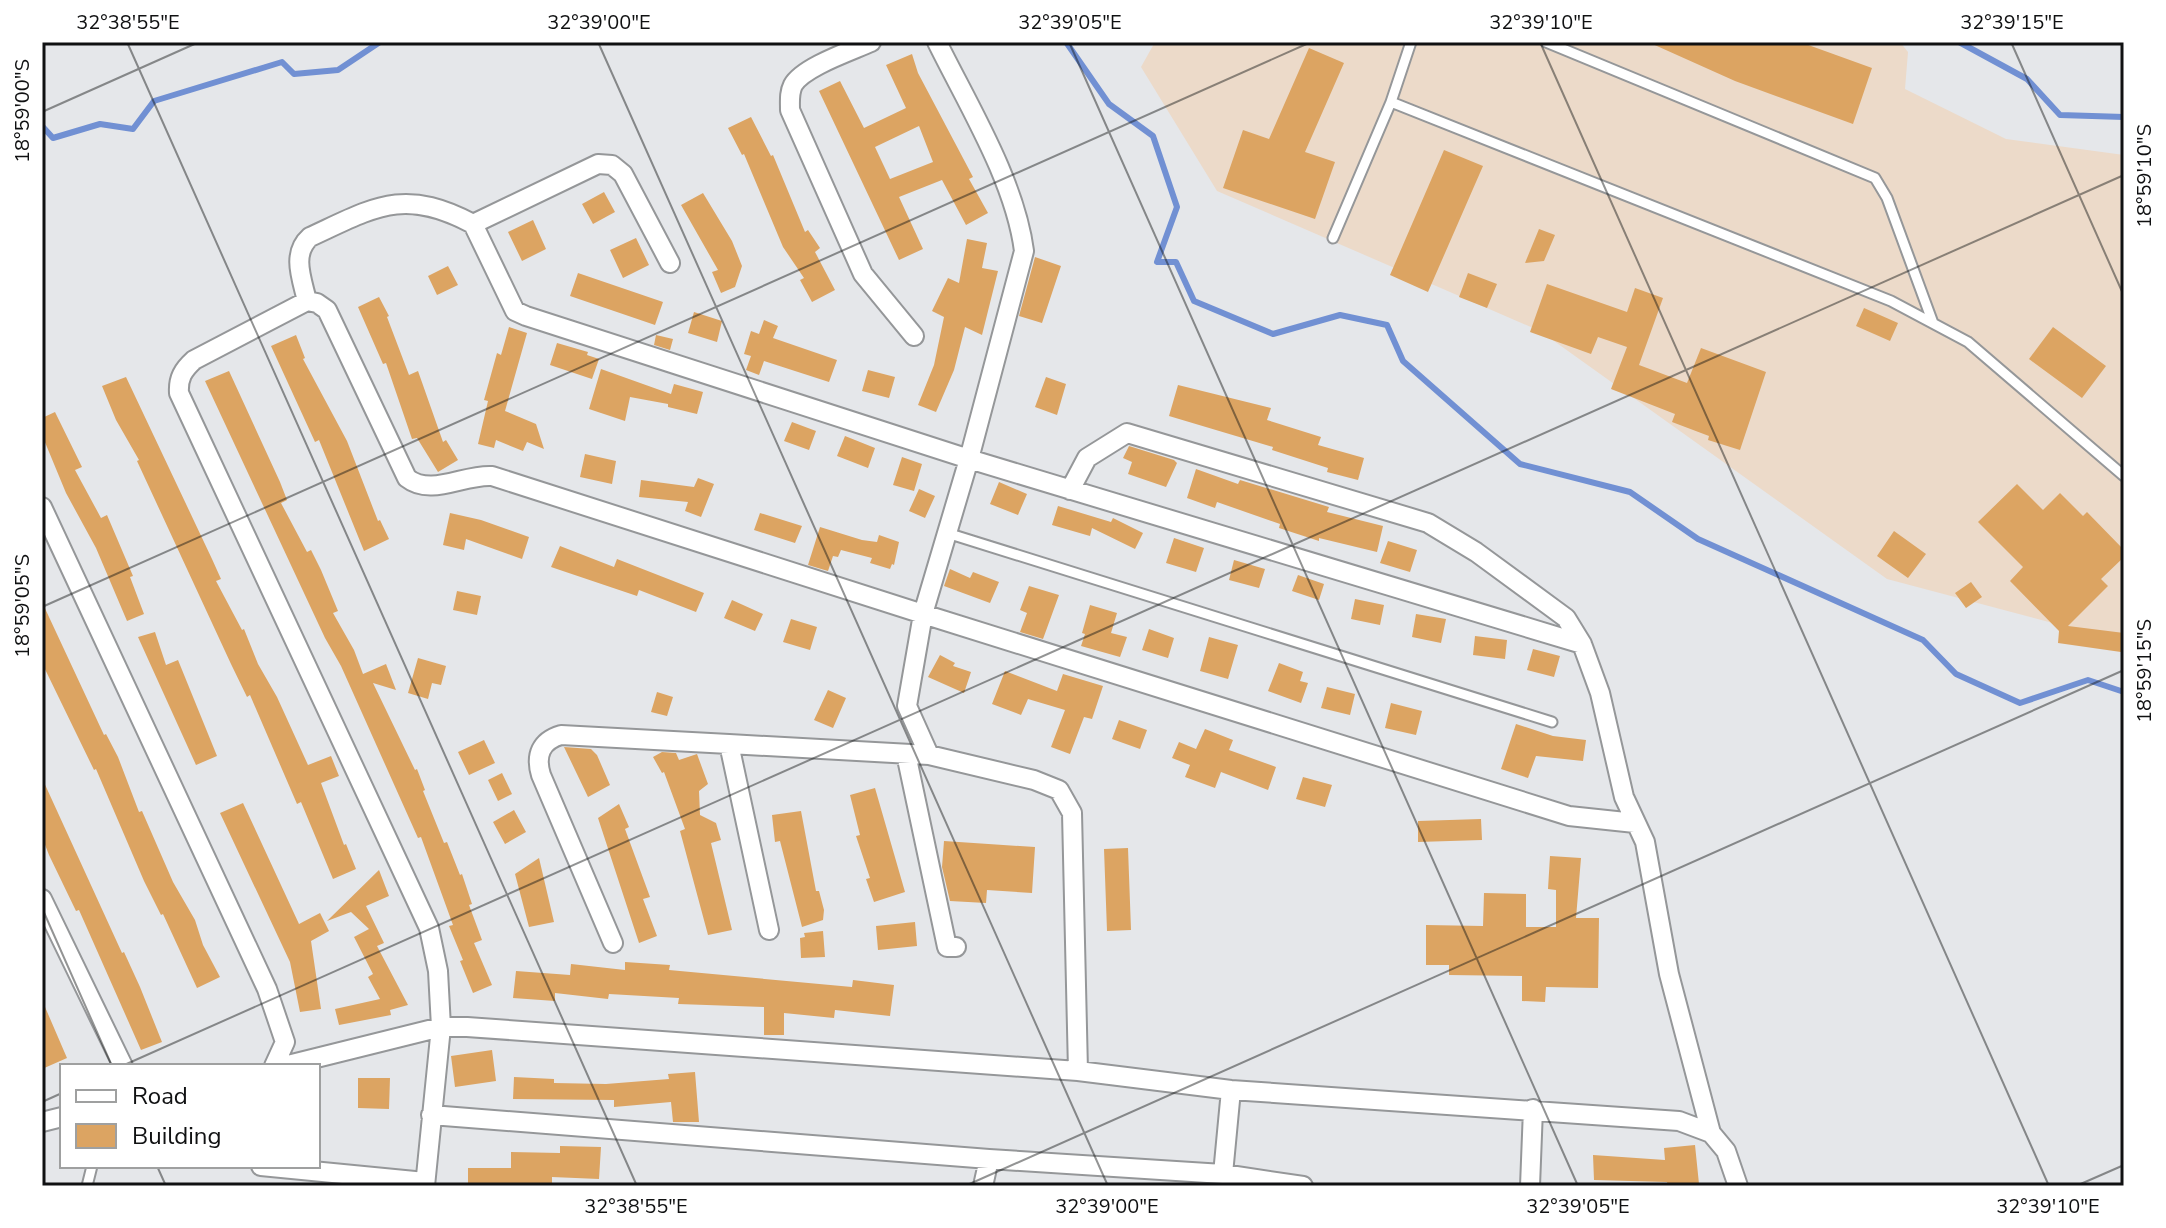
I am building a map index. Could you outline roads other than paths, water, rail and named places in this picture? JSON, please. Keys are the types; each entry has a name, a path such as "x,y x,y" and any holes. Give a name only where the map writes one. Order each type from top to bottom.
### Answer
{"street":[{"path":"871,42 803,74 794,83 790,110 863,274 914,336"},
{"path":"929,755 907,706 923,614 969,459 1024,251 1019,222 1007,186 937,42"},
{"path":"473,224 605,163 618,168 623,174 670,263"},
{"path":"307,301 298,256 301,245 319,232 388,204 430,206 473,224 518,313 969,459 1582,644"},
{"path":"279,1168 425,1184 441,1027 438,971 429,928 179,393 178,383 182,374 194,360 307,301 327,310 407,478 415,484 433,486 468,477 492,476 1569,816 1635,823"},
{"path":"1070,490 1087,458 1127,433 1428,523 1476,552 1566,618 1582,644 1600,693 1624,797 1645,842 1669,974 1711,1133 1726,1151 1738,1186"},
{"path":"42,507 267,989 285,1042 275,1064"},
{"path":"613,943 541,775 539,752 551,738 561,735 929,755 1034,780 1059,790 1072,813 1078,1071"},
{"path":"729,744 769,930"},
{"path":"906,754 947,947 956,947"},
{"path":"42,899 122,1064"},
{"path":"292,1064 441,1027 1078,1071 1231,1090 1679,1121 1711,1133"},
{"path":"1223,1174 1231,1090"},
{"path":"1530,1186 1533,1109"},
{"path":"431,1115 989,1159 1223,1174 1303,1186"},
{"path":"983,1186 989,1159"}],"lane":[{"path":"1333,238 1391,102 1411,42"},
{"path":"1546,42 1875,178 1887,198 1933,323"},
{"path":"1391,102 1891,301 1968,342 2124,476"},
{"path":"947,533 1552,722"}],"waterway":[{"path":"42,126 53,138 100,124 133,129 154,101 282,62 294,74 338,70 380,42"},
{"path":"1066,42 1109,104 1153,136 1177,207 1157,262 1176,262 1194,301 1273,334 1340,315 1387,325 1403,361 1520,464 1630,492 1698,539 1923,640 1956,674 2020,703 2088,680 2124,692"},
{"path":"1959,42 2027,79 2060,115 2124,117"}]}
